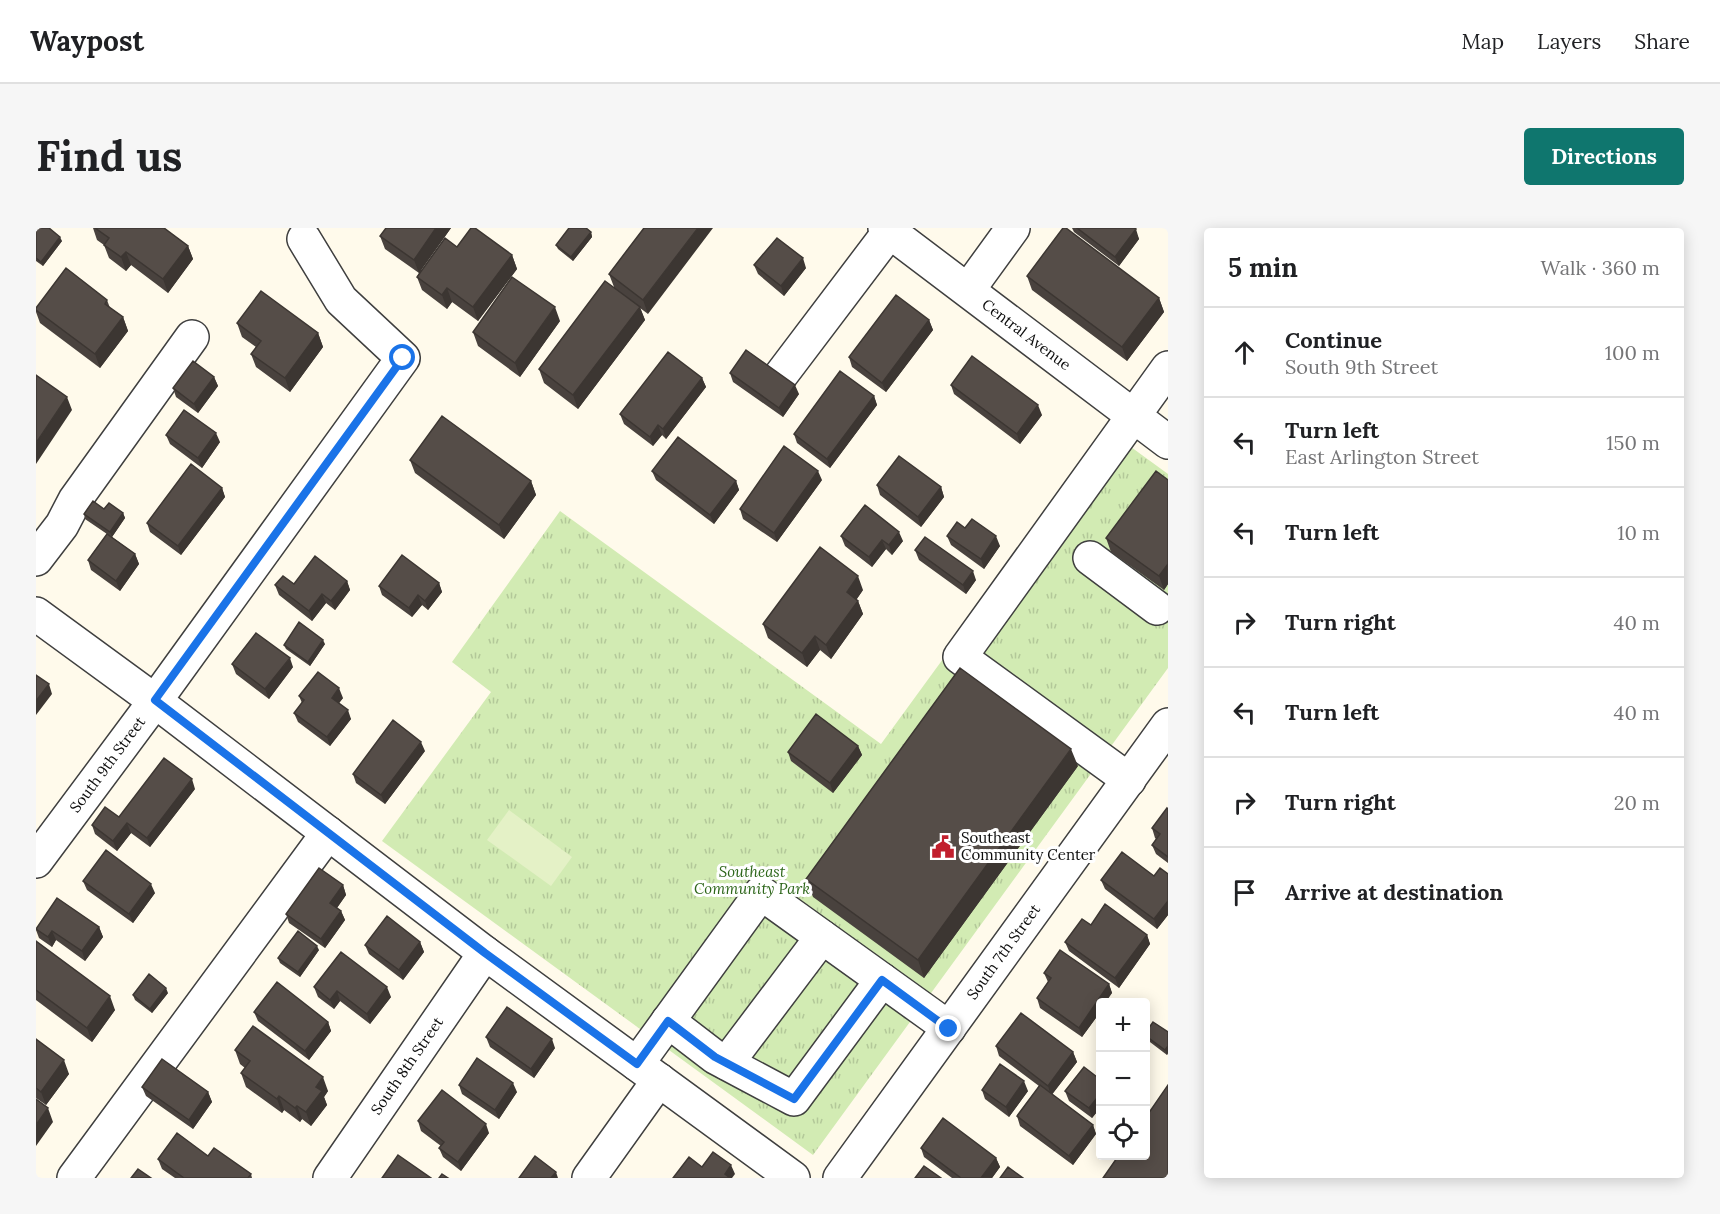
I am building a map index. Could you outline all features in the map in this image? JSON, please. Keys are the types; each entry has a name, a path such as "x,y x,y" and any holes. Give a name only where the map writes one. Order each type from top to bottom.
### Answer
{"street":[{"path":"968,290 1013,228"},
{"path":"778,379 888,230"},
{"name":"Central Avenue","path":"888,230 1168,442"},
{"name":"South 9th Street","path":"36,861 403,358 341,300 304,239"},
{"path":"36,559 62,525 75,500 192,337"},
{"path":"1129,780 960,657 1168,368"},
{"path":"1090,558 1157,608"},
{"path":"36,614 155,700 485,953 793,1178"},
{"name":"South 7th Street","path":"840,1178 1168,725"},
{"path":"74,1178 328,833"},
{"path":"589,1178 648,1072 668,1021 761,893 949,1029"},
{"path":"727,1063 822,937"},
{"name":"South 8th Street","path":"330,1178 485,953"},
{"path":"668,1021 715,1057 794,1099 882,980"}],"green space":[{"name":"Southeast Community Park","path":"1109,431 1168,474 1168,668 813,1155 382,841 491,692 452,662 560,511 881,744"},
{"path":"509,810 572,857 551,886 487,840"}],"building":[{"path":"38,228 49,228 60,237 41,262 36,258"},
{"path":"95,228 164,228 188,246 163,279 126,252 121,257 104,245 109,238"},
{"path":"386,228 436,228 414,260 380,236"},
{"path":"471,228 475,228 512,255 473,307 447,288 442,295 417,277 445,238 457,247"},
{"path":"569,228 586,228 591,232 571,257 556,245"},
{"path":"644,228 698,228 643,300 609,274"},
{"path":"1063,228 1159,298 1122,347 1027,276"},
{"path":"1077,228 1134,228 1136,229 1115,257"},
{"path":"777,238 803,258 781,286 754,265"},
{"path":"66,268 107,300 105,304 123,317 95,354 36,310"},
{"path":"512,277 555,307 515,363 473,332"},
{"path":"605,281 640,307 573,395 539,369"},
{"path":"261,291 318,333 285,378 251,354 261,341 237,323"},
{"path":"896,295 929,320 882,383 849,357"},
{"path":"746,350 795,385 779,408 730,373"},
{"path":"668,352 702,378 663,429 658,425 650,437 620,414"},
{"path":"972,356 1038,405 1017,434 951,385"},
{"path":"193,361 214,377 194,404 173,388"},
{"path":"840,371 874,396 827,459 794,434"},
{"path":"36,375 67,397 36,443"},
{"path":"184,410 216,433 198,458 166,435"},
{"path":"442,416 531,481 499,525 410,460"},
{"path":"678,437 736,481 710,515 652,471"},
{"path":"784,446 818,471 774,533 740,509"},
{"path":"899,456 941,487 918,517 877,485"},
{"path":"191,464 222,488 178,546 147,523"},
{"path":"1156,471 1168,480 1168,564 1159,576 1106,538"},
{"path":"93,501 104,509 109,503 123,513 110,532 84,514"},
{"path":"865,505 899,532 889,545 882,540 869,557 841,536"},
{"path":"972,519 996,536 981,559 947,536 957,522 965,528"},
{"path":"107,534 135,554 116,581 88,560"},
{"path":"925,537 973,571 963,585 915,550"},
{"path":"820,547 858,576 847,592 858,601 826,645 815,636 802,653 763,624"},
{"path":"402,555 439,583 425,601 418,595 409,608 379,586"},
{"path":"315,556 347,581 331,601 322,594 309,611 275,585 283,576 294,584"},
{"path":"299,622 323,640 308,662 284,645"},
{"path":"256,633 290,658 265,689 232,664"},
{"path":"960,668 1071,749 918,960 806,879"},
{"path":"318,672 339,688 332,698 348,710 327,737 294,713 304,700 299,696"},
{"path":"36,675 49,684 36,701"},
{"path":"816,714 858,746 830,783 788,752"},
{"path":"393,720 421,742 381,795 353,774"},
{"path":"164,758 192,779 147,838 127,823 113,841 92,825 105,807 119,817"},
{"path":"1167,808 1168,857 1152,845 1160,834 1152,828"},
{"path":"106,850 151,884 129,914 83,881"},
{"path":"1122,852 1154,876 1160,868 1168,874 1168,901 1154,919 1101,880"},
{"path":"319,868 343,885 330,903 341,911 321,939 286,914"},
{"path":"57,898 99,927 82,951 52,931 48,937 36,929"},
{"path":"1105,904 1147,935 1115,978 1065,942 1082,919 1091,925"},
{"path":"387,916 420,942 399,970 365,945"},
{"path":"298,931 317,946 298,972 278,958"},
{"path":"36,941 110,996 87,1028 36,990"},
{"path":"1060,950 1109,984 1099,998 1096,998 1096,1003 1079,1028 1037,998 1051,978 1044,973"},
{"path":"341,952 387,987 367,1014 337,991 330,1000 314,987"},
{"path":"149,974 166,988 150,1009 133,995"},
{"path":"277,982 328,1022 305,1051 254,1012"},
{"path":"507,1007 552,1039 531,1069 486,1037"},
{"path":"1021,1013 1073,1052 1048,1086 996,1046"},
{"path":"1153,1022 1168,1032 1168,1046 1165,1050 1150,1039 1150,1026"},
{"path":"253,1026 323,1077 316,1087 322,1091 306,1112 297,1106 295,1108 279,1096 277,1099 241,1073 250,1061 235,1050"},
{"path":"36,1039 64,1060 41,1092 36,1088"},
{"path":"477,1058 513,1083 495,1110 459,1085"},
{"path":"162,1059 208,1092 189,1120 142,1087"},
{"path":"1000,1064 1024,1081 1006,1107 982,1090"},
{"path":"1084,1067 1096,1076 1096,1099 1089,1108 1065,1091"},
{"path":"1040,1085 1093,1125 1069,1156 1017,1116"},
{"path":"1168,1085 1168,1178 1103,1178 1116,1160 1150,1160 1150,1111"},
{"path":"442,1090 486,1124 458,1162 439,1148 444,1142 418,1121"},
{"path":"36,1099 48,1108 36,1125"},
{"path":"943,1118 996,1158 981,1178 961,1178 921,1148"},
{"path":"177,1133 208,1156 214,1148 251,1174 248,1178 184,1178 158,1159"},
{"path":"713,1152 731,1165 725,1174 730,1178 673,1178 689,1157 702,1167"},
{"path":"398,1155 431,1178 382,1178"},
{"path":"535,1156 556,1172 551,1178 519,1178"},
{"path":"924,1166 941,1178 915,1178"},
{"path":"1008,1167 1023,1178 1000,1178"},
{"path":"138,1169 151,1178 131,1178"}],"place":[{"name":"Southeast Community Center","path":"943,847"}],"route":[{"path":"403,358 155,700 485,953 637,1064 668,1021 715,1057 794,1099 882,980 949,1029"}]}
